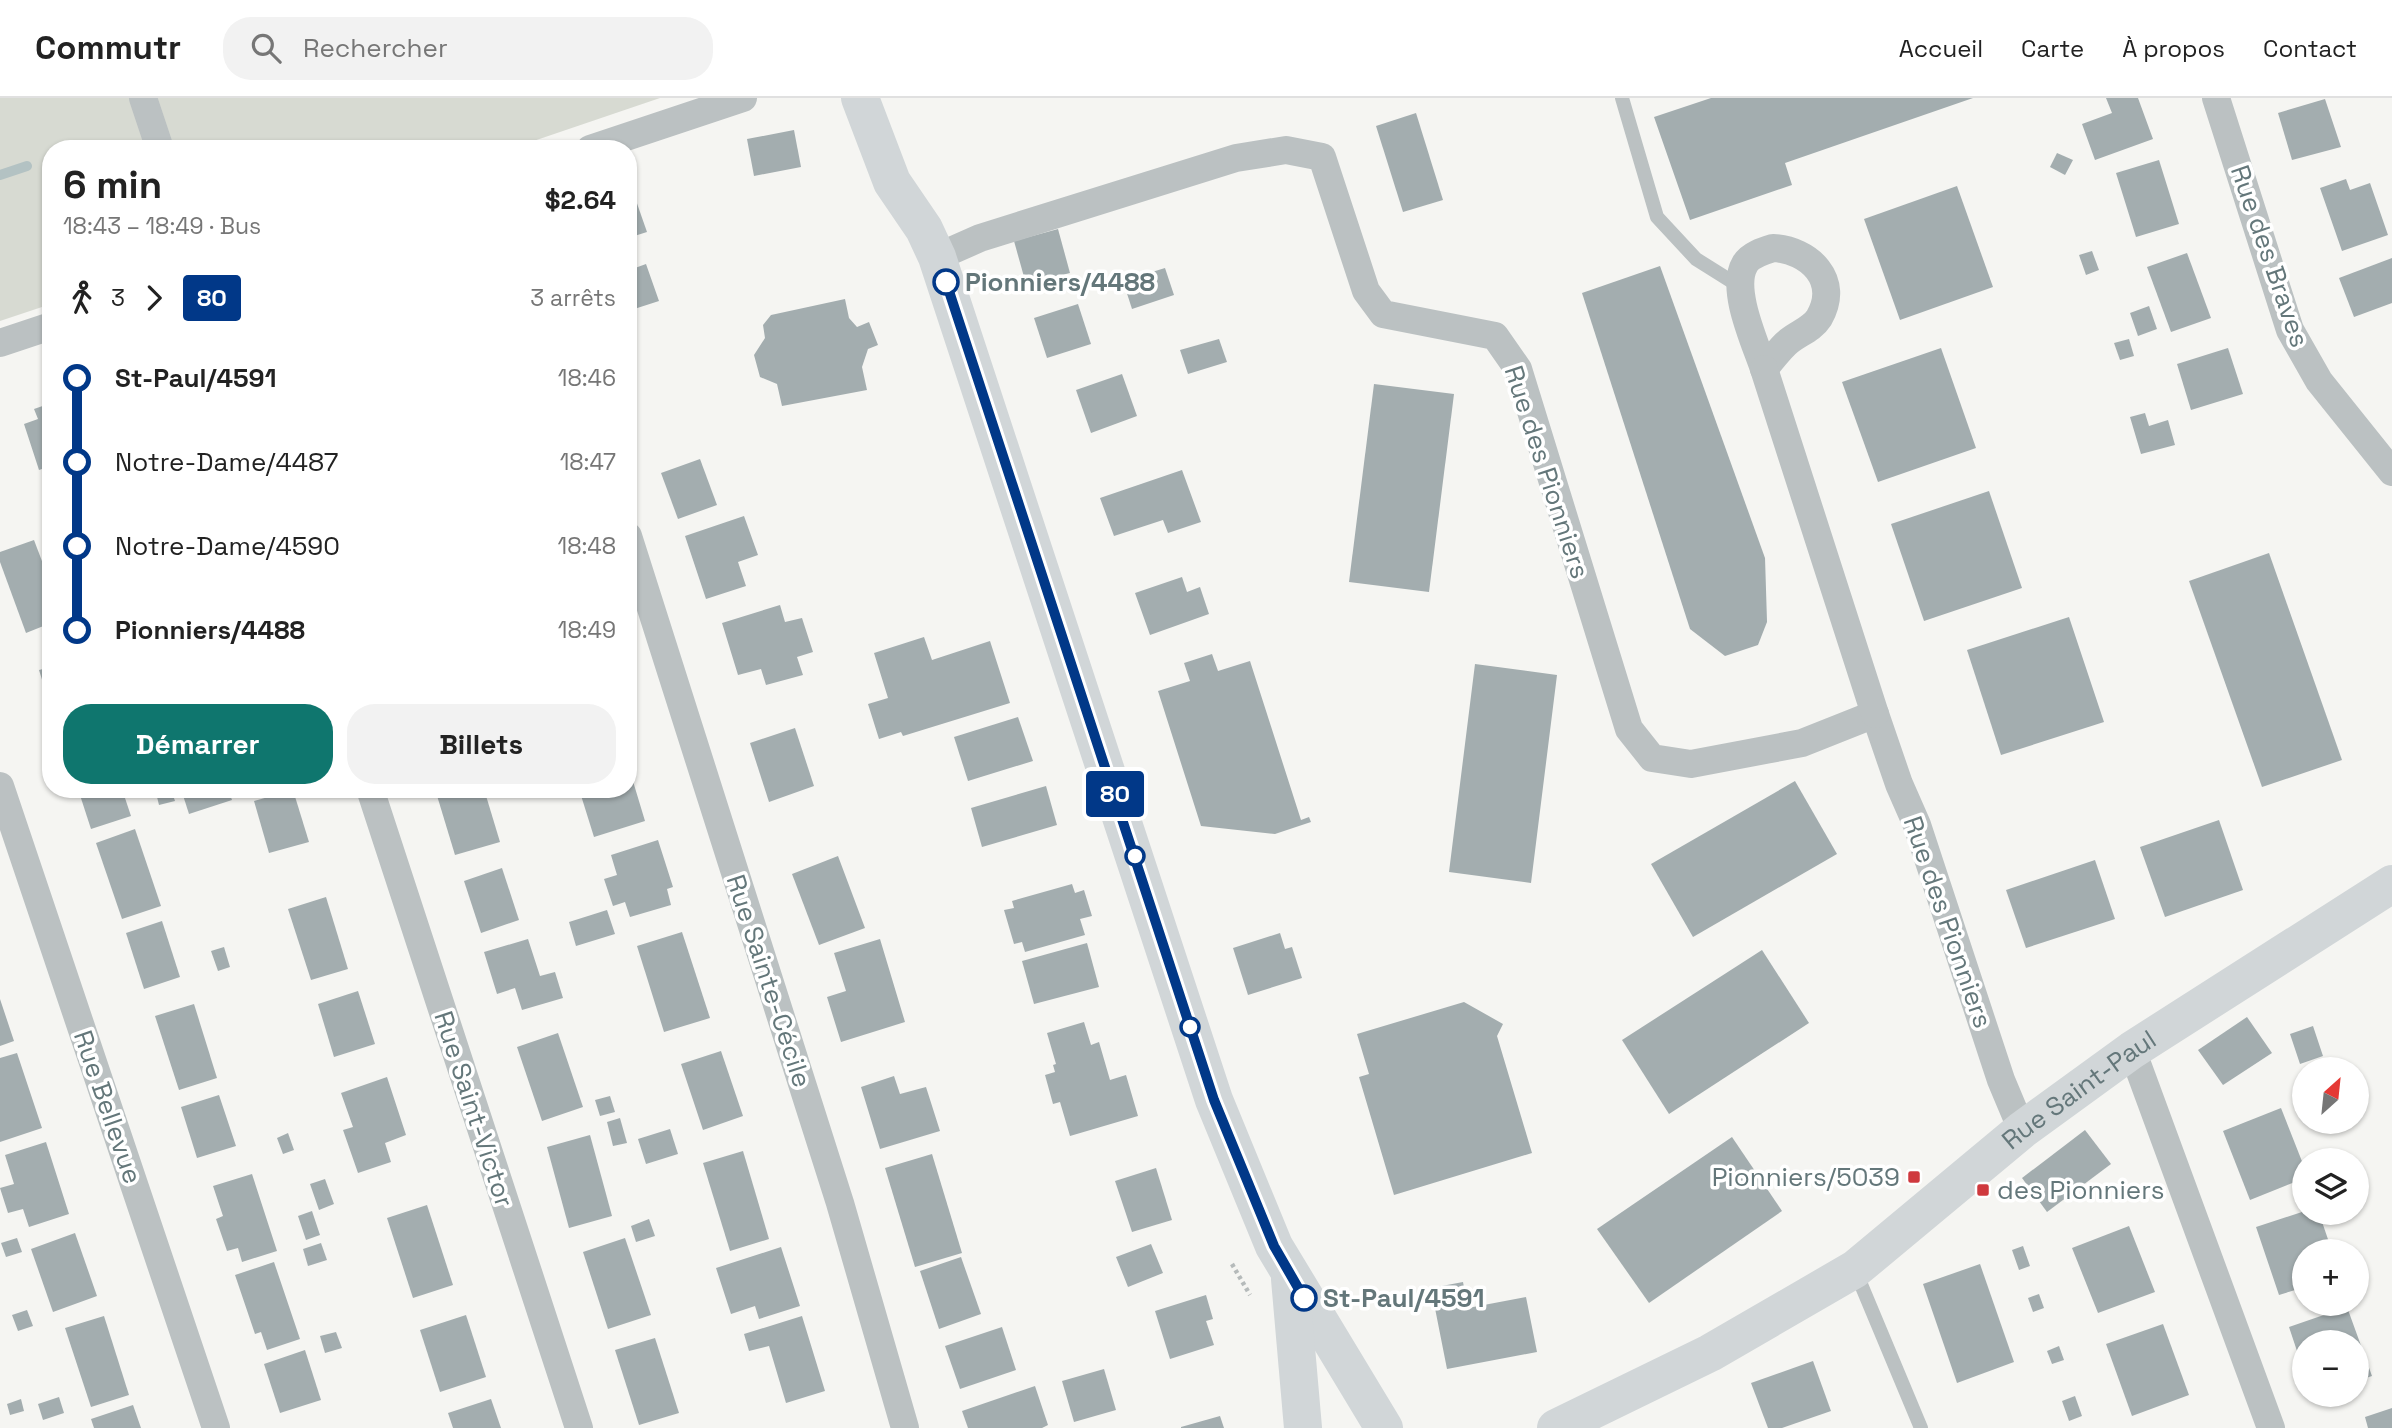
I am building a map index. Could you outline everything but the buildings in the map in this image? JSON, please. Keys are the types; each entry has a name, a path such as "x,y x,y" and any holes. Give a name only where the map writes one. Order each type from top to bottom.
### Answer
{"street":[{"path":"144,98 157,140"},
{"path":"617,140 743,98"},
{"path":"860,98 892,182 931,243"},
{"path":"889,98 919,180 931,243 1214,1100 1265,1224 1290,1274 1384,1428"},
{"name":"Rue des Braves","path":"2216,98 2290,330 2319,381 2387,454"},
{"name":"Rue des Pionniers","path":"931,243 981,238 1236,158 1286,150 1322,157 1366,292 1383,314 1495,336 1518,369 1629,729 1652,758 1691,764 1802,743 1875,714"},
{"path":"1739,286 1745,262 1758,253 1773,248 1802,254 1814,263 1821,276 1825,290 1818,318 1809,329 1788,341 1764,369"},
{"name":"Rue des Pionniers","path":"1739,286 1875,714 1899,785 1917,825 2001,1080 2022,1130"},
{"path":"0,343 42,329"},
{"name":"Rue Sainte-Cécile","path":"637,564 835,1190 905,1428"},
{"name":"Rue Bellevue","path":"0,786 216,1428"},
{"name":"Rue Saint-Victor","path":"373,798 579,1428"},
{"name":"Rue Saint-Paul","path":"1556,1428 1710,1353 1855,1269 2022,1130 2132,1050 2392,884"},
{"path":"2132,1050 2271,1428"},
{"path":"1290,1274 1303,1428"}],"lane":[{"path":"1622,98 1657,217 1696,259 1739,286"},
{"path":"1855,1269 1921,1428"}],"path":[{"path":"1231,1264 1250,1295"}],"shaded area":[{"path":"0,98 660,98 536,140 42,140 42,307 0,321"}],"waterway":[{"path":"0,175 27,166"}],"bus line":[{"name":"80","path":"946,282 1214,1100 1274,1246 1304,1298"}],"place":[{"name":"Pionniers/4488","path":"946,282"},
{"name":"Pionniers/5039","path":"1914,1177"},
{"name":"des Pionniers","path":"1983,1190"},
{"name":"St-Paul/4591","path":"1304,1298"}]}
